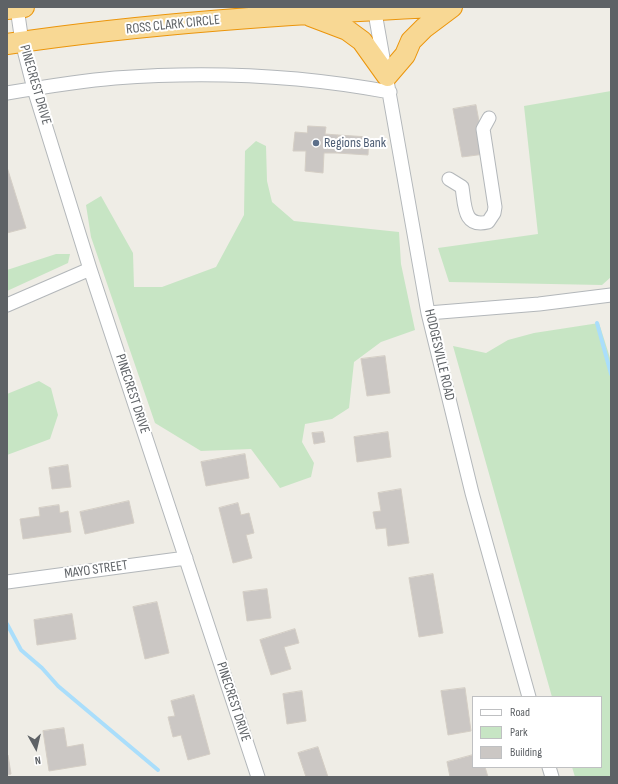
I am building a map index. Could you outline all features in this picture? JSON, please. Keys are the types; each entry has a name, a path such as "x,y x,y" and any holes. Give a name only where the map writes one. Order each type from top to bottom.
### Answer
{"highway":[{"name":"ROSS CLARK CIRCLE","path":"14,43 138,28 374,8 435,7"},
{"path":"304,14 347,30 362,41 388,84 405,55 411,40 452,7"}],"street":[{"name":"PINECREST DRIVE","path":"16,8 14,43 34,89 90,269 258,777"},
{"name":"HODGESVILLE ROAD","path":"374,8 428,313 476,508 529,696"},
{"path":"7,93 114,78 174,75 254,76 388,84"},
{"path":"448,179 462,187 468,218 477,223 488,222 494,213 495,207 483,129 489,118"},
{"path":"7,305 90,269"},
{"path":"428,313 539,304 611,295"},
{"name":"MAYO STREET","path":"7,582 186,558"}],"green space":[{"path":"611,91 611,277 602,285 449,282 438,248 538,234 524,106"},
{"path":"256,141 266,146 267,181 272,202 294,221 399,232 401,264 415,330 381,342 354,362 349,408 332,419 305,424 302,442 314,463 311,477 280,488 251,449 201,451 155,423 91,237 86,205 101,196 133,253 134,287 162,287 216,267 244,215 245,151"},
{"path":"56,254 70,254 68,263 7,291 7,270"},
{"path":"599,323 611,361 611,777 575,777 572,768 602,768 602,696 552,696 453,346 486,353 508,340 534,333"},
{"path":"39,381 51,388 58,415 50,439 7,455 7,394"}],"building":[{"path":"476,105 485,154 462,157 453,109"},
{"name":"Regions Bank","path":"308,126 326,127 325,134 338,135 337,153 324,153 323,173 305,171 306,151 293,151 295,132 307,133"},
{"path":"338,135 369,137 368,155 337,153"},
{"path":"7,167 26,228 7,233"},
{"path":"385,356 390,393 367,396 361,359"},
{"path":"323,432 325,442 314,444 312,433"},
{"path":"388,432 391,457 357,462 354,437"},
{"path":"245,454 249,478 206,486 201,462"},
{"path":"68,465 71,487 52,489 49,468"},
{"path":"401,489 409,543 388,546 386,528 376,529 373,512 381,511 378,493"},
{"path":"129,501 134,523 85,534 80,512"},
{"path":"238,503 241,515 249,513 254,533 246,535 252,558 233,563 219,508"},
{"path":"59,505 60,513 68,511 71,532 23,539 20,519 40,516 39,508"},
{"path":"433,574 443,633 419,637 409,578"},
{"path":"267,589 271,618 247,621 243,592"},
{"path":"157,602 169,653 145,659 133,607"},
{"path":"72,614 76,639 37,645 34,620"},
{"path":"295,629 299,643 284,647 291,669 271,675 260,640"},
{"path":"465,688 471,731 448,735 441,691"},
{"path":"302,691 306,721 287,724 283,694"},
{"path":"194,695 210,754 188,760 181,735 173,737 168,717 175,716 171,701"},
{"path":"64,728 67,747 83,744 86,765 49,771 43,731"},
{"path":"318,747 328,777 306,777 298,753"},
{"path":"7,755 11,774 7,775"},
{"path":"472,755 472,768 485,768 488,777 450,777 447,762"}],"waterway":[{"path":"597,323 611,374"},
{"path":"7,624 21,650 42,668 58,686 158,770"}],"place":[{"name":"Regions Bank","path":"316,143"}]}
